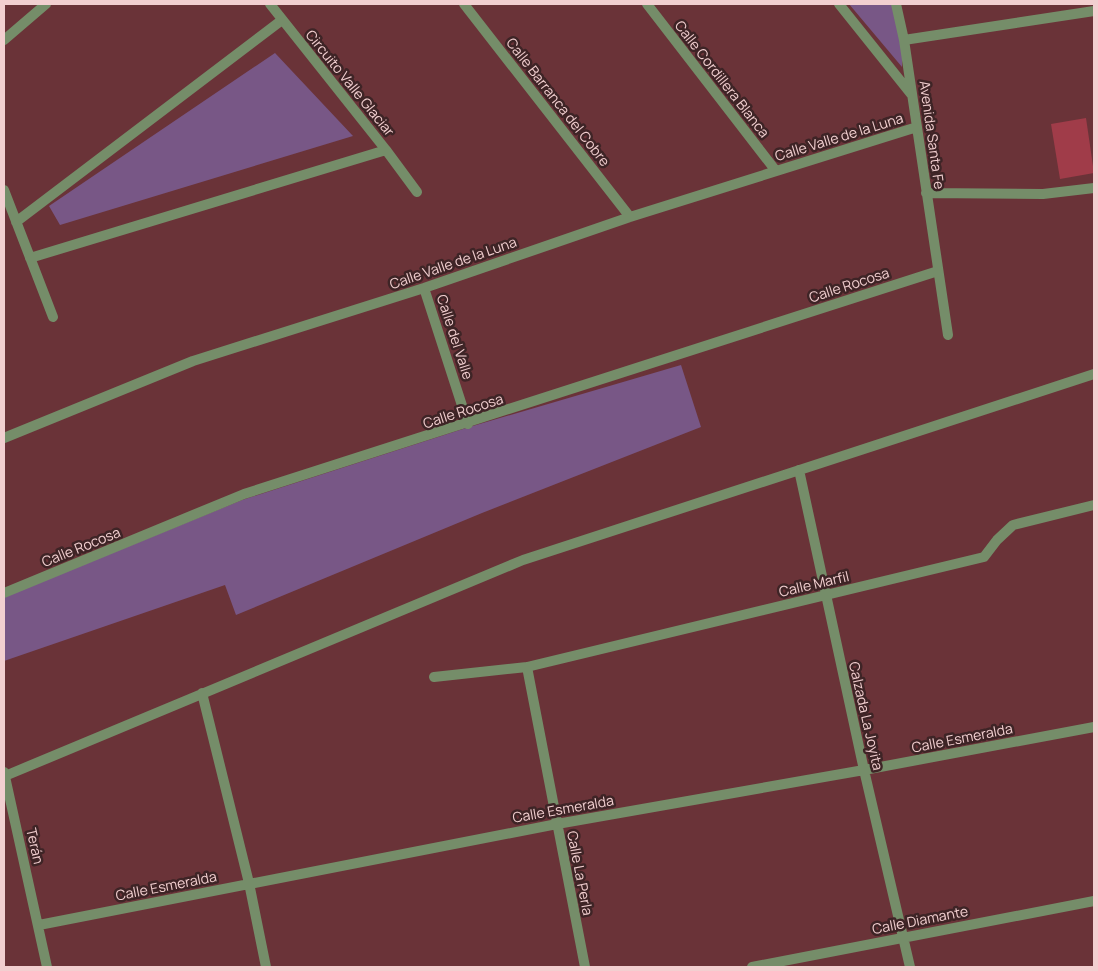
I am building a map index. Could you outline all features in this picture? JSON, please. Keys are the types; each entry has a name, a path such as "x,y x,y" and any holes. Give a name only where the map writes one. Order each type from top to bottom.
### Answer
{"street":[{"path":"4,40 46,4"},
{"name":"Circuito Valle Glaciar","path":"30,258 386,150 270,4"},
{"name":"Calle Barranca del Cobre","path":"464,4 630,217"},
{"name":"Calle Cordillera Blanca","path":"647,4 776,171"},
{"path":"839,4 912,95"},
{"name":"Avenida Santa Fe","path":"896,4 904,40 948,335"},
{"path":"904,40 1094,10"},
{"path":"16,222 282,20"},
{"name":"Calle Valle de la Luna","path":"4,438 193,361 424,288 630,217 917,127"},
{"path":"386,150 417,192"},
{"path":"926,193 1042,194 1094,188"},
{"path":"4,190 53,318"},
{"name":"Calle Rocosa","path":"4,593 244,494 468,424 938,270"},
{"name":"Calle del Valle","path":"424,288 468,424"},
{"path":"4,774 523,560 1094,374"},
{"name":"Calzada La Joyita","path":"799,470 864,770 910,967"},
{"name":"Calle Marfil","path":"434,677 527,666 984,557 997,540 1013,525 1094,505"},
{"name":"Calle La Perla","path":"527,666 585,967"},
{"path":"202,693 249,883 266,967"},
{"name":"Calle Esmeralda","path":"39,926 249,883 557,824 1094,727"},
{"name":"Terán","path":"4,774 47,967"},
{"name":"Calle Diamante","path":"752,967 1094,901"}],"shaded area":[{"path":"849,4 894,4 902,41 902,67"},
{"path":"275,53 353,136 60,225 49,206"},
{"path":"681,365 701,427 482,513 236,615 225,585 4,661 4,597 242,500 466,428"}],"building":[{"path":"1086,118 1094,173 1060,179 1051,124"}]}
